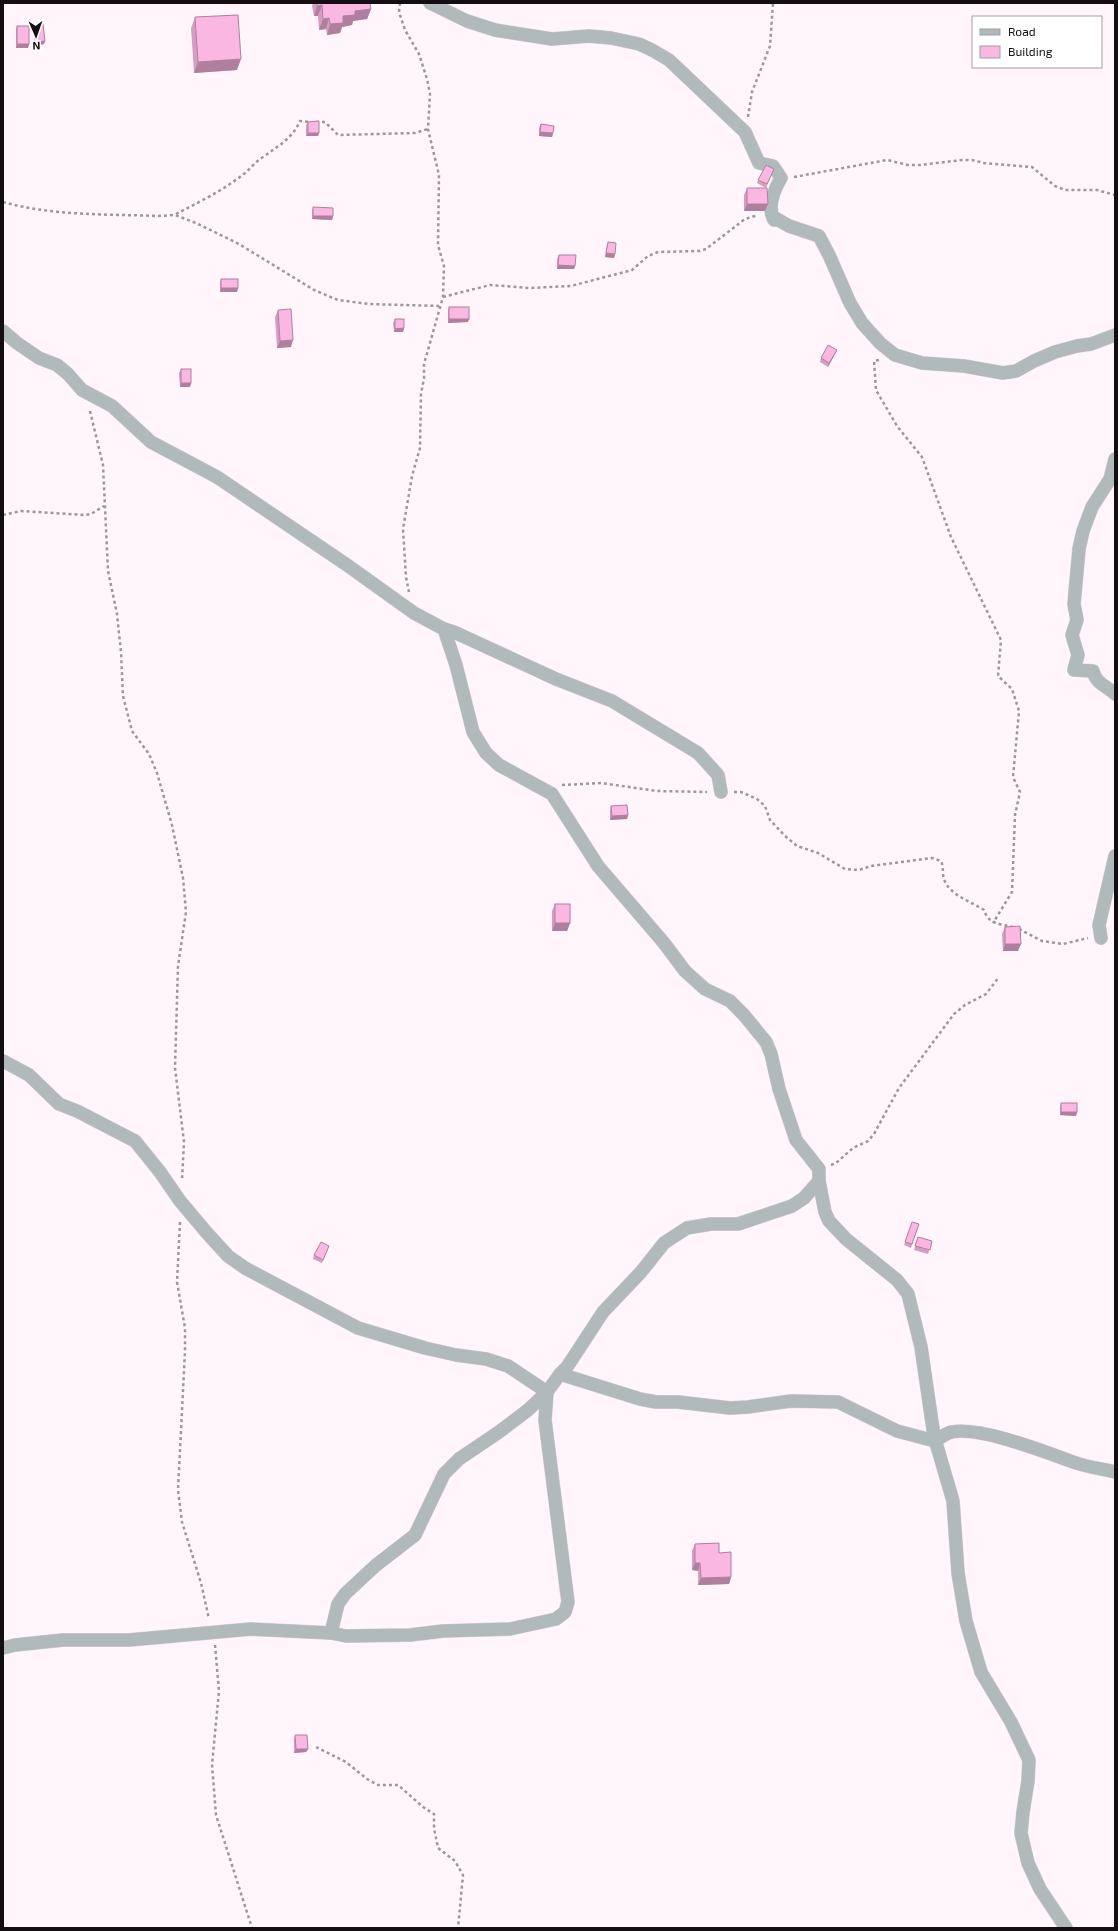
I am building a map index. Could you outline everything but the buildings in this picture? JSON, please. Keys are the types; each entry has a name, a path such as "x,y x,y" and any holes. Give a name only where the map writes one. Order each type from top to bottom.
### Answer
{"street":[{"path":"430,3 467,21 495,30 552,38 589,36 611,38 639,44 669,60 745,132 759,163 774,166 781,178 774,191 770,214 774,220 775,218 789,226 819,236 850,303 862,323 880,343 895,355 922,363 964,366 1003,373 1016,371 1055,352 1091,344 1115,335"},
{"path":"3,331 17,343 39,358 57,365 68,374 82,390 112,406 151,442 217,477 347,565 414,613 444,629 612,701 698,754 718,774 720,792"},
{"path":"1115,459 1110,479 1092,507 1083,531 1079,549 1074,604 1077,620 1072,635 1078,655 1074,670 1092,671 1094,677 1102,685 1115,694"},
{"path":"444,629 456,665 473,732 486,753 499,765 552,794 598,866 664,943 685,971 705,989 730,1001 744,1015 766,1042 796,1140 819,1175 825,1212 829,1221 846,1239 897,1280 908,1294 921,1347 935,1441 953,1501 958,1573 966,1621 973,1650 981,1672 1011,1722 1029,1760 1028,1781 1021,1833 1028,1863 1037,1882 1066,1928"},
{"path":"1101,938 1099,925 1115,856"},
{"path":"3,1061 29,1075 59,1104 77,1111 135,1141 180,1201 228,1256 245,1268 358,1328 425,1348 494,1361 508,1366 547,1392"},
{"path":"330,1633 338,1604 345,1594 389,1554 415,1535 444,1474 459,1459 499,1432 547,1392 567,1367 603,1312 641,1272 664,1244 687,1228 711,1224 738,1224 792,1206 804,1198 819,1175"},
{"path":"560,1374 640,1399 656,1402 678,1402 730,1408 748,1408 791,1401 838,1402 897,1431 935,1441 952,1432 971,1432 992,1436 1059,1456 1077,1464 1115,1472"},
{"path":"3,1648 15,1645 63,1640 129,1640 251,1629 330,1633 346,1636 510,1629 556,1618 565,1612 568,1602 545,1420 547,1392"}],"path":[{"path":"400,3 399,12 404,30 419,54 428,79 430,94 428,129 439,175 438,244 444,266 443,297 439,306 424,364 424,378 421,394 420,448 412,476 403,529 406,577 414,613"},
{"path":"745,132 752,92 770,46 773,3"},
{"path":"3,202 49,212 158,216 175,214 244,174 262,157 281,146 295,132 300,121 325,122 338,135 414,133 428,129"},
{"path":"781,178 790,178 818,171 849,168 887,160 908,165 920,165 972,160 984,163 1019,164 1032,167 1055,186 1065,190 1097,190 1115,194"},
{"path":"175,214 239,244 314,290 338,300 369,304 439,306"},
{"path":"443,297 490,285 530,288 571,286 634,269 648,256 658,252 706,249 745,219 753,216 770,214"},
{"path":"895,355 874,361 876,390 897,426 922,457 951,538 1001,640 998,676 1012,689 1019,711 1013,777 1020,792 1015,815 1012,892 993,923"},
{"path":"82,390 94,420 103,465 108,571 117,614 122,652 123,696 132,731 149,754 157,773 172,825 183,878 186,912 178,966 175,1068 184,1142 177,1282 185,1328 185,1351 178,1490 182,1522 201,1583 217,1652 218,1691 212,1765 216,1814 252,1928"},
{"path":"3,515 21,511 85,515 96,512 105,506"},
{"path":"539,786 601,783 657,791 741,792 757,799 765,806 770,820 785,836 798,846 818,853 845,869 859,870 871,866 932,858 941,861 944,868 944,879 948,885 959,896 984,910 986,918 993,923 1017,928 1042,941 1063,944 1086,938 1101,938"},
{"path":"819,1175 853,1148 868,1141 874,1134 899,1088 954,1014 965,1005 986,994 999,977"},
{"path":"316,1747 346,1762 378,1785 398,1785 423,1807 434,1814 434,1828 438,1848 455,1861 463,1874 458,1928"}]}
